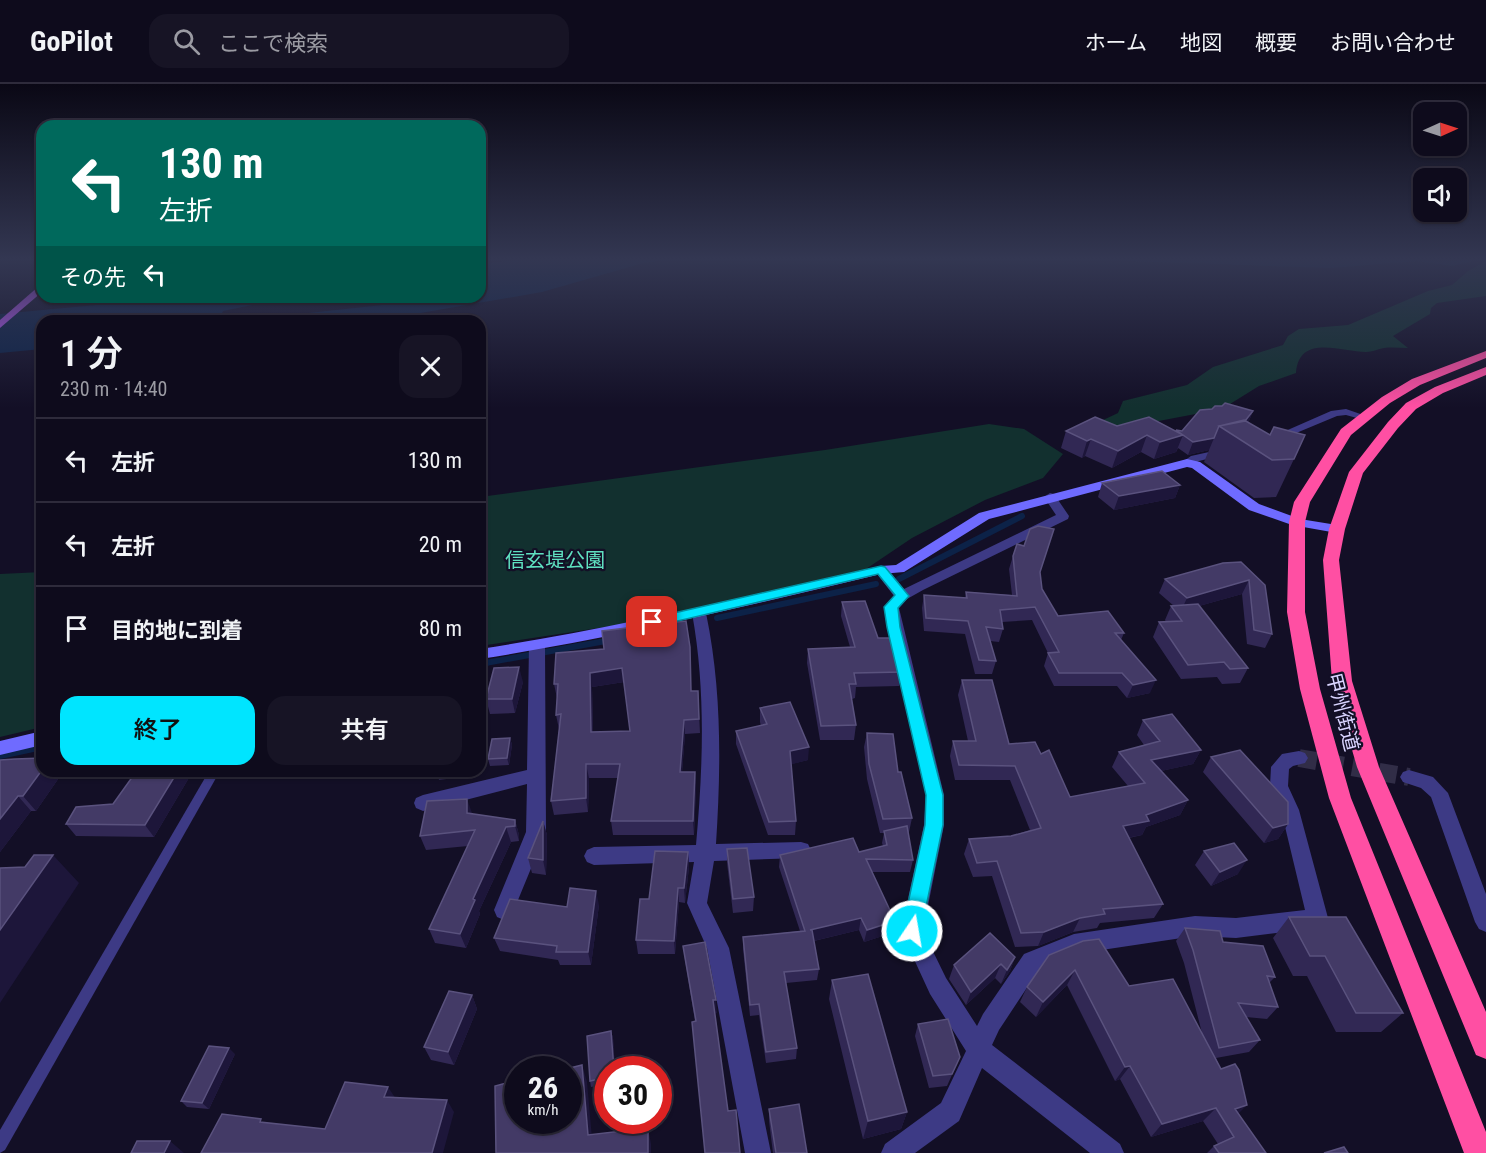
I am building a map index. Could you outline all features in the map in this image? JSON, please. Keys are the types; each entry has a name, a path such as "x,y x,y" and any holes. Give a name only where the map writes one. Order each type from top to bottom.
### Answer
{"highway":[{"name":"甲州街道","path":"1479,1153 1340,798 1310,689 1296,612 1297,522 1302,502 1346,432 1416,382 1486,354"},
{"name":"甲州街道","path":"1486,370 1439,390 1405,413 1356,472 1337,530 1331,560 1342,681 1368,767 1486,1045"}],"main road":[{"path":"0,324 19,308"}],"street":[{"path":"1264,442 1335,413 1346,412 1364,417"},
{"path":"486,654 537,653 700,618 881,570 898,569 984,516 1187,463 1195,458 1239,449"},
{"path":"1187,463 1196,465 1254,507 1297,522 1337,530"},
{"path":"1050,497 1063,516 902,596 891,607 935,795 934,825 912,931 938,986 979,1050 1111,1153"},
{"path":"881,570 902,596"},
{"path":"700,618 705,641 711,786 698,903 718,948 758,1153"},
{"path":"504,910 536,832 537,653"},
{"path":"0,748 36,739"},
{"path":"894,1153 950,1112 991,1022 1032,961 1074,944 1195,926 1236,928 1317,918 1290,810 1280,786 1280,767 1288,759 1299,758"},
{"path":"423,803 536,775"},
{"path":"1409,777 1427,782 1439,793 1486,922"},
{"path":"594,856 801,850"}],"lane":[{"path":"0,1145 212,777"}],"green space":[{"path":"1388,308 1431,308 1430,314 1393,336 1408,348 1387,348 1366,352 1334,348 1313,349 1305,353 1299,361 1296,373 1259,386 1222,409 1127,427 1108,426 1101,421 1118,413 1123,401 1187,385 1213,367 1283,345 1288,336 1299,329 1348,325"},
{"name":"信玄堤公園","path":"989,424 1024,429 1063,454 1043,478 985,500 912,538 866,569 638,622 486,645 486,496 825,450"},
{"path":"36,572 36,728 0,737 0,574"}],"water":[{"path":"65,308 238,308 223,311 221,315 36,315 36,350 0,353 0,314"},
{"path":"356,308 450,308 409,315 283,315"}],"building":[{"path":"1225,403 1253,411 1245,421 1219,426 1214,438 1193,442 1176,430 1182,431 1200,410 1212,409"},
{"path":"1095,417 1117,426 1149,417 1183,435 1160,442 1147,435 1118,451 1066,431"},
{"path":"1244,420 1270,435 1274,427 1305,435 1294,459 1272,460 1219,426"},
{"path":"1162,471 1180,485 1119,496 1102,483"},
{"path":"1038,526 1054,529 1040,572 1042,589 1058,616 1108,611 1124,633 1115,633 1156,680 1133,685 1122,673 1059,673 1048,653 1059,652 1035,607 1000,610 1003,629 986,627 996,661 979,660 968,621 926,618 924,595 967,598 966,592 1017,596 1013,556 1017,544 1024,546 1030,529"},
{"path":"1241,562 1265,585 1272,634 1254,630 1249,580 1187,598 1165,579 1223,563"},
{"path":"865,601 878,638 894,638 902,672 854,673 856,684 849,684 856,725 821,726 808,649 855,647 842,602"},
{"path":"1198,604 1248,668 1230,669 1224,662 1188,665 1159,622 1182,621 1171,606"},
{"path":"686,621 690,647 691,691 698,691 699,719 684,720 680,772 695,772 693,821 611,821 620,764 586,764 586,798 551,801 561,714 556,715 558,684 554,684 556,653 604,649 602,631","holes":["622,668 630,731 591,732 590,673"]},
{"path":"519,667 512,699 486,699 494,668"},
{"path":"962,680 992,680 1009,744 1035,742 1041,754 1049,750 1070,797 1145,783 1119,752 1160,741 1143,720 1172,714 1201,750 1151,760 1188,800 1146,815 1149,821 1123,826 1163,904 1103,909 1105,914 1080,918 1044,932 1021,933 997,861 977,863 969,839 1011,836 1041,828 1015,766 959,765 953,741 976,741"},
{"path":"790,702 809,747 790,751 796,821 769,822 736,731 767,724 760,708"},
{"path":"867,733 893,734 898,772 901,772 912,818 883,819 869,764"},
{"path":"510,738 507,758 488,759 492,739"},
{"path":"1240,750 1288,802 1288,824 1273,828 1211,757"},
{"path":"36,758 37,777 23,796 18,796 0,819 0,760"},
{"path":"132,777 174,777 145,825 66,824 76,807 113,804"},
{"path":"467,799 467,813 515,820 515,826 506,827 473,899 475,900 460,934 429,929 475,830 420,836 427,801"},
{"path":"543,821 543,860 528,858"},
{"path":"907,826 913,860 866,859 895,921 867,930 861,918 810,930 812,930 819,969 784,972 797,1048 766,1052 759,1004 750,1005 743,937 805,931 780,855 853,838 859,852 887,845 884,831"},
{"path":"1234,843 1247,860 1220,872 1204,851"},
{"path":"747,848 754,897 733,899 727,849"},
{"path":"655,851 688,852 684,888 678,888 674,941 636,940 640,899 649,899"},
{"path":"34,855 53,855 0,930 0,868 25,867"},
{"path":"570,888 596,891 588,952 556,952 557,946 494,938 510,899 567,907"},
{"path":"1289,917 1346,917 1403,1013 1356,1013 1325,956 1310,956"},
{"path":"1185,928 1220,931 1223,942 1263,946 1275,977 1267,976 1278,1007 1238,1003 1260,1040 1219,1048"},
{"path":"990,933 1015,957 1007,970 1001,964 971,992 954,965"},
{"path":"1099,939 1129,986 1173,979 1221,1069 1235,1064 1239,1070 1247,1105 1235,1109 1266,1153 1219,1153 1214,1146 1234,1137 1216,1108 1162,1124 1130,1066 1125,1067 1075,970 1043,1002 1027,987 1049,955 1083,941"},
{"path":"705,942 716,1000 713,1000 728,1111 736,1110 740,1153 705,1153 692,1022 696,1021 683,946"},
{"path":"868,974 907,1112 868,1121 832,980"},
{"path":"449,991 472,995 448,1052 424,1047"},
{"path":"948,1019 960,1057 952,1074 933,1076 918,1024"},
{"path":"611,1031 613,1056 594,1056 594,1080 590,1081 587,1036"},
{"path":"209,1046 229,1048 202,1103 181,1101"},
{"path":"582,1065 588,1135 648,1134 648,1153 496,1153 495,1086 504,1084 504,1134 582,1134"},
{"path":"345,1082 388,1087 384,1097 447,1100 432,1153 201,1153 222,1114 261,1119 260,1122 325,1129"},
{"path":"799,1104 807,1153 776,1153 769,1109"},
{"path":"137,1141 170,1141 164,1153 131,1153"},
{"path":"1344,1147 1348,1153 1324,1153"}],"waterway":[{"path":"899,579 1022,516"},
{"path":"717,618 876,584"},
{"path":"486,663 611,640"},
{"path":"0,755 36,747"}],"tunnel":[{"path":"1299,758 1409,777"}],"route":[{"path":"652,622 855,578 881,570 902,596 891,607 894,627 935,795 934,825 912,931"}]}
